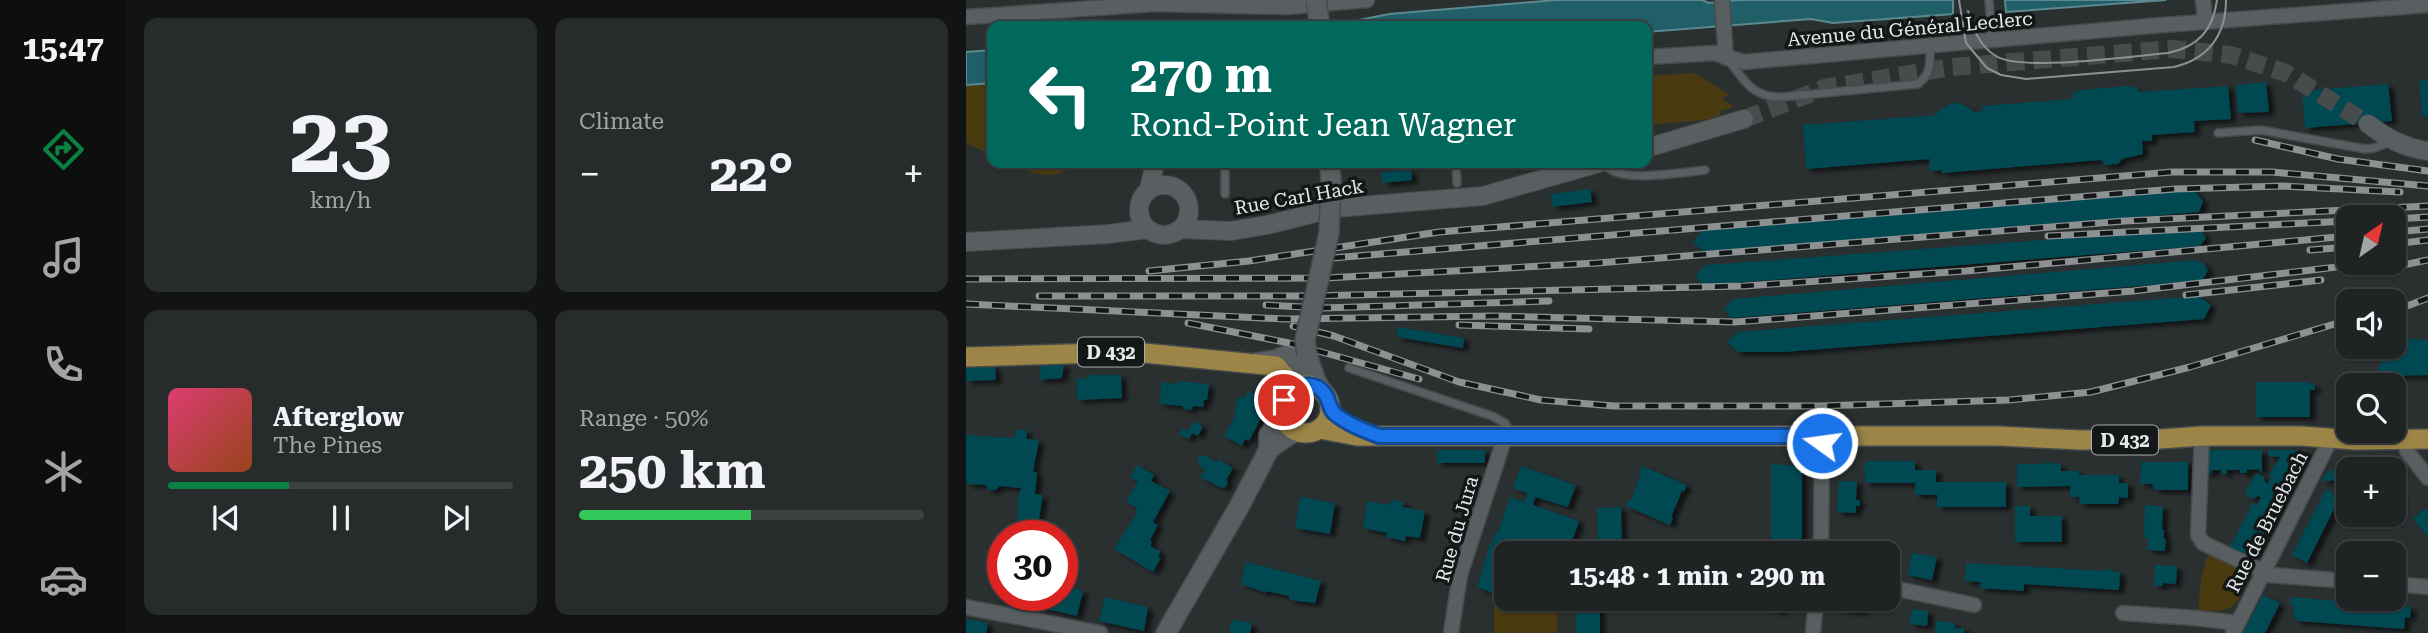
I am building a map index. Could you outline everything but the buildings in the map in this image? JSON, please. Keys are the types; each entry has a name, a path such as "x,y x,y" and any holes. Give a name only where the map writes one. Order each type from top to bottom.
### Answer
{"main road":[{"path":"1316,0 1319,21"},
{"path":"1269,449 1269,435 1291,395 1300,367 1329,233 1330,172"},
{"path":"1256,363 1302,349"},
{"path":"1166,633 1269,449 1289,435 1320,429 1329,418 1330,403 1315,379 1302,349"},
{"name":"D 432","path":"966,357 1121,352 1256,363 1276,366 1291,395"},
{"path":"1291,395 1315,387 1321,390"},
{"path":"1291,395 1286,422 1298,432"},
{"name":"D 432","path":"1331,410 1346,422 1379,436"},
{"name":"D 432","path":"1320,429 1342,435 1379,436 2003,436 2146,440 2202,436 2336,439"},
{"name":"D 432","path":"2406,439 2428,439"}],"street":[{"path":"966,17 1128,5 1287,7 1367,0"},
{"path":"1722,0 1726,58"},
{"path":"2203,0 2205,22"},
{"name":"Avenue du Général Leclerc","path":"1652,57 1714,53 1744,62 2428,5"},
{"path":"1652,147 1744,119"},
{"path":"2368,124 2405,147 2428,151"},
{"path":"1148,229 1139,213 1141,199 1149,189 1155,168"},
{"path":"1160,168 1171,186"},
{"name":"Rue Carl Hack","path":"1180,229 1247,229 1335,208 1483,196 1584,168"},
{"path":"966,242 1108,234 1148,229 1164,235 1180,229 1189,212 1185,196 1164,184 1149,189"},
{"name":"Rue Carl Hack","path":"1189,212 1211,230"},
{"path":"1108,234 1139,213"},
{"name":"Rue du Jura","path":"1451,633 1460,575 1503,443 1508,436"},
{"path":"1821,541 1822,436"},
{"path":"2202,436 2200,539 2263,574 2336,580"},
{"name":"Rue de Bruebach","path":"2123,613 2195,618 2235,628 2329,438"},
{"path":"2406,443 2407,451 2428,478"},
{"path":"2406,585 2428,587"},
{"path":"1900,590 1974,605"},
{"path":"966,607 1100,633"},
{"path":"1813,633 1815,611"}],"lane":[{"path":"1989,0 1992,41"},
{"path":"1726,58 1752,90 1772,97 1782,97 1918,84 1930,71 1930,46"},
{"path":"2218,133 2261,130 2365,149 2374,149 2392,141"},
{"path":"1225,168 1225,194"},
{"path":"1456,168 1457,183"},
{"path":"1607,168 1629,176 1704,170"},
{"path":"1349,368 1492,416 1505,423 1508,436"}],"shaded area":[{"path":"1695,73 1730,95 1721,98 1734,107 1705,120 1652,125 1652,76"},
{"path":"987,83 987,153 966,143 966,85"},
{"path":"1021,168 1069,168 1051,175"},
{"path":"2209,550 2253,572 2234,605 2221,610 2198,610 2201,580"},
{"path":"1494,611 1557,611 1557,633 1494,633"}],"water":[{"path":"1556,0 1702,0 1709,3 1739,0 1953,0 1953,14 1833,23 1811,19 1652,32 1652,21 1354,21 1389,14"},
{"path":"2005,0 2166,0 2006,12"},
{"path":"987,50 987,83 966,85 966,52"}],"tunnel":[{"path":"1744,119 1825,88 1952,67 2172,49 2231,55 2286,73 2368,124"}],"tram line":[{"path":"1959,0 1966,43 1987,68 2001,75 2026,79 2174,67 2186,63 2213,44 2223,24 2226,0"},
{"path":"1968,11 1981,42 1996,56 2009,61 2029,63 2079,62 2168,53 2188,46 2196,42 2208,28 2217,0"}],"railway":[{"path":"2255,140 2338,159 2428,171"},
{"path":"1149,271 1249,261 1439,232 2172,172 2272,172 2428,186"},
{"path":"1332,258 2175,189 2283,186 2400,192"},
{"path":"966,279 1326,278 1597,263 2125,221 2428,206"},
{"path":"2406,218 2428,217"},
{"path":"2048,236 2336,222"},
{"path":"2406,231 2428,229"},
{"path":"1039,296 1309,296 1744,286 1966,271 2336,237"},
{"path":"2406,243 2428,240"},
{"path":"2310,250 2336,248"},
{"path":"2406,264 2428,260"},
{"path":"966,304 1285,319 1495,316 1735,322 2133,291 2336,267"},
{"path":"2186,295 2321,280"},
{"path":"2406,306 2428,298"},
{"path":"1266,305 1322,308 1549,301"},
{"path":"1188,323 1289,343 1419,379"},
{"path":"1293,326 1334,336 1459,382 1541,400 1614,406 1819,406 2009,400 2091,392 2190,367 2336,324"},
{"path":"1459,325 1589,329"}],"route":[{"path":"1284,400 1295,388 1308,385 1315,387 1326,396 1331,410 1346,422 1379,436 1822,436 1822,443"}]}
